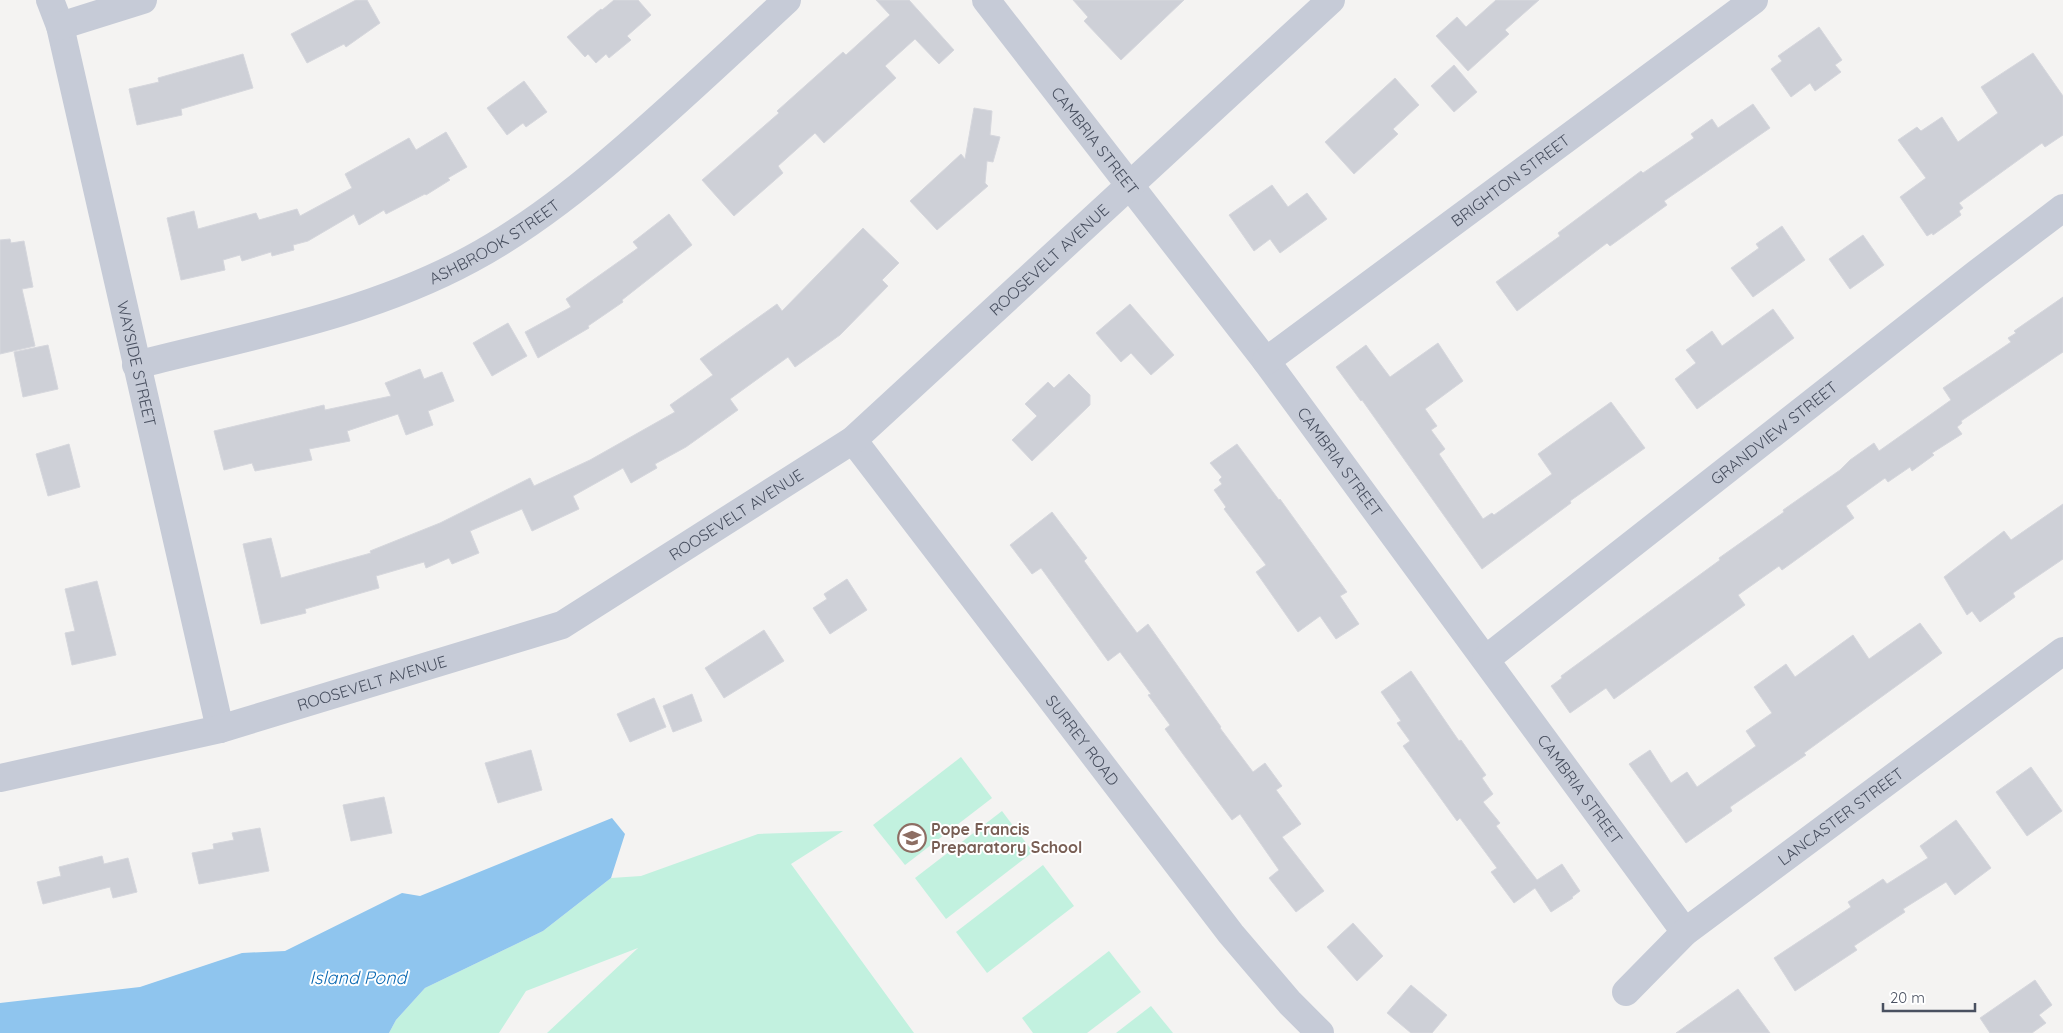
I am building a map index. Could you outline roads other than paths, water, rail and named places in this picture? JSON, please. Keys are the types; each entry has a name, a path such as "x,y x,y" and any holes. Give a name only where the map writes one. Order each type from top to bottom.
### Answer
{"street":[{"name":"WAYSIDE STREET","path":"50,0 60,26 220,729"},
{"path":"60,26 143,0"},
{"name":"ASHBROOK STREET","path":"136,364 345,311 430,279 471,260 527,224 588,179 654,123 787,0"},
{"name":"CAMBRIA STREET","path":"986,0 1129,187 1266,361 1685,932"},
{"name":"ROOSEVELT AVENUE","path":"0,778 220,729 562,625 854,440 1331,0"},
{"name":"BRIGHTON STREET","path":"1266,361 1754,0"},
{"name":"GRANDVIEW STREET","path":"1486,659 1968,280 2063,208"},
{"name":"SURREY ROAD","path":"854,440 1231,934 1290,1003 1320,1033"},
{"name":"LANCASTER STREET","path":"1626,992 1685,932 2063,651"}],"water":[{"name":"Island Pond","path":"612,818 625,834 611,878 543,931 425,988 396,1020 389,1033 0,1033 0,1003 140,987 242,953 285,951 402,893 420,896"}],"place":[{"name":"Pope Francis Preparatory School","path":"912,838"}]}
